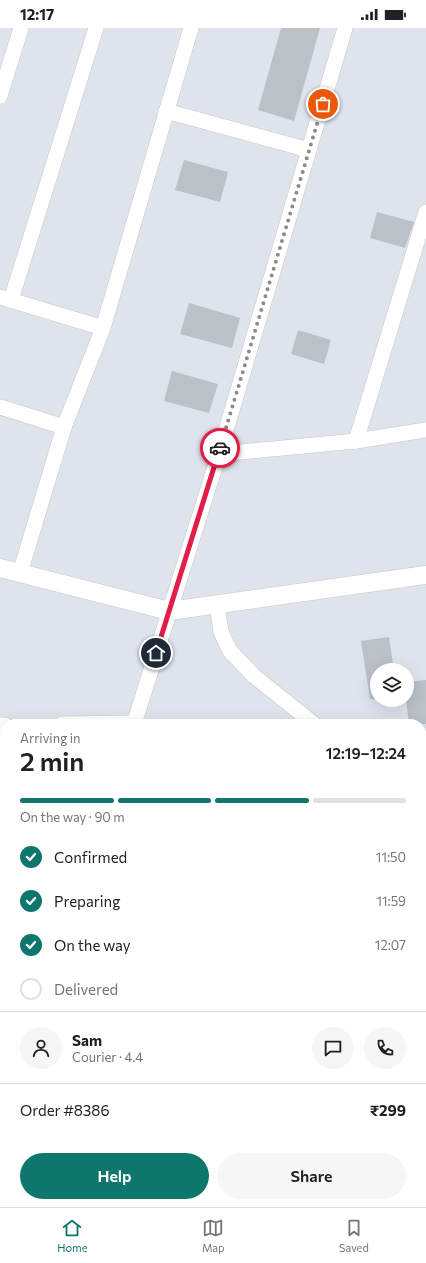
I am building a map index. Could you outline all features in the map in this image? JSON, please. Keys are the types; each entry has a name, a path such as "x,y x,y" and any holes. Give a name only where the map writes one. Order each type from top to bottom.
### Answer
{"street":[{"path":"0,96 21,28"},
{"path":"96,28 5,298 103,328"},
{"path":"20,574 64,427 103,328 191,28"},
{"path":"136,719 218,454 345,28"},
{"path":"166,111 309,150"},
{"path":"356,441 426,212"},
{"path":"0,407 64,427"},
{"path":"218,454 356,441 426,430"},
{"path":"0,568 169,611 426,575"},
{"path":"217,604 221,632 230,651 254,676 308,719"}],"building":[{"path":"281,28 320,28 294,121 258,110"},
{"path":"184,160 228,172 220,202 175,190"},
{"path":"377,212 414,222 405,248 370,238"},
{"path":"189,303 240,318 232,348 180,334"},
{"path":"298,330 331,340 324,364 291,354"},
{"path":"172,371 218,384 209,413 164,401"},
{"path":"389,637 393,663 370,663 370,699 361,641"},
{"path":"426,680 426,719 408,719 407,707 414,707 414,681"}],"way so far":[{"path":"220,448 323,104"}],"route":[{"path":"156,653 220,448"}]}
